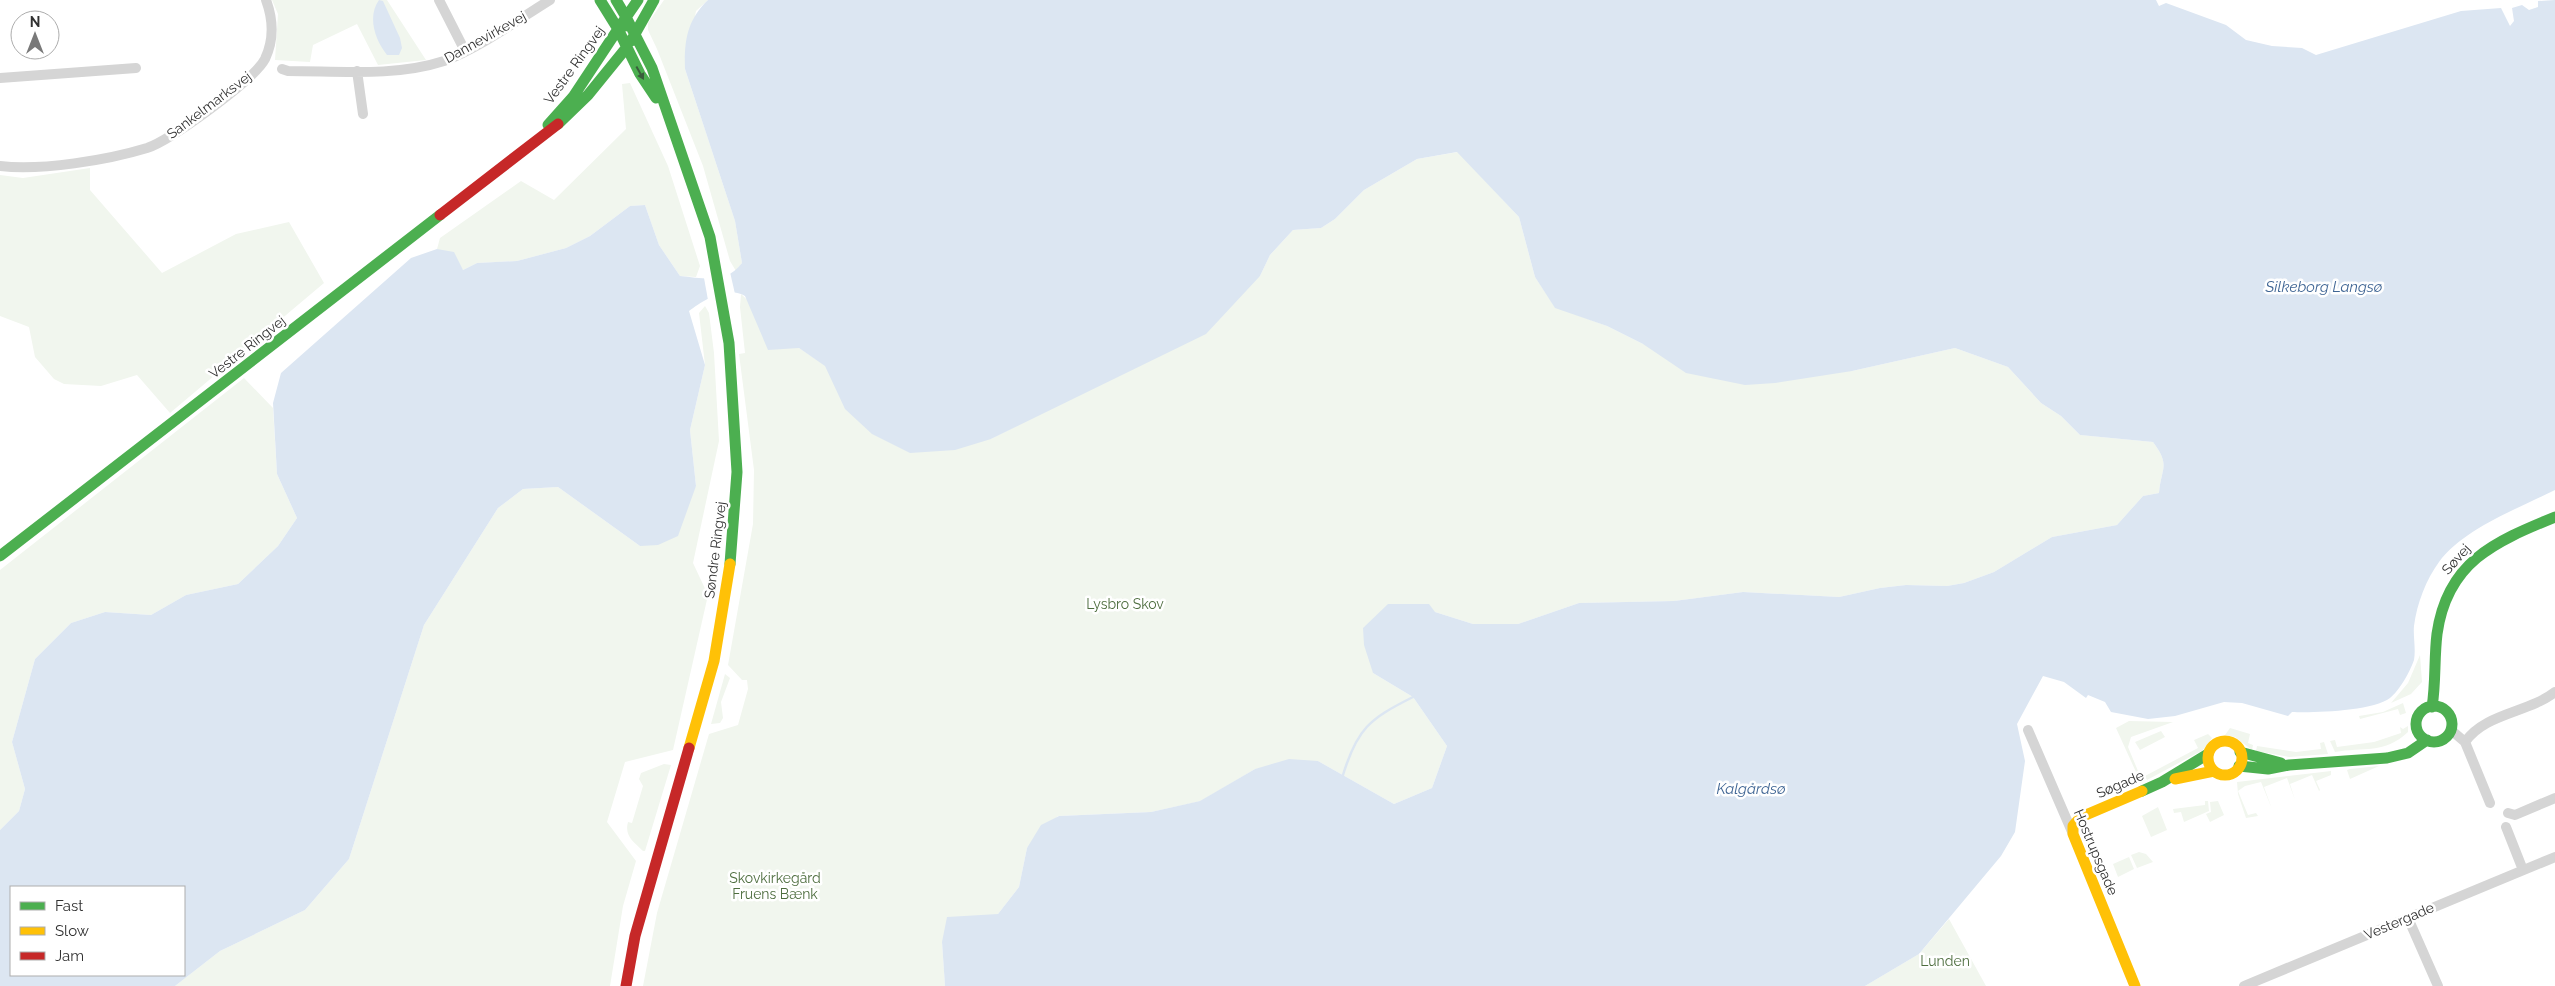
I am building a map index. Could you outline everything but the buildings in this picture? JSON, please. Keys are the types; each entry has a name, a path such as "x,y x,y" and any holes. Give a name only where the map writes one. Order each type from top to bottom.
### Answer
{"main road":[{"name":"Søndre Ringvej","path":"600,0 623,38 640,74 667,114"},
{"name":"Søndre Ringvej","path":"616,0 631,25 652,68 698,200 716,268 729,344 736,446 732,551 714,661 635,936 626,986"},
{"path":"631,25 638,0"},
{"path":"623,38 644,0"},
{"path":"623,38 631,25 654,0"},
{"name":"Vestre Ringvej","path":"0,556 513,161 527,153 570,115 610,72 623,38"},
{"name":"Vestre Ringvej","path":"513,161 573,97 623,38"},
{"name":"Søvej","path":"2438,708 2443,692 2437,664 2437,634 2442,606 2449,589 2462,572 2492,545 2555,517"},
{"path":"2438,708 2451,718 2451,730 2441,741 2423,737 2417,724 2419,716 2424,710 2438,708"},
{"path":"2290,765 2240,752 2233,744 2223,741 2213,746 2208,754 2209,764 2214,771 2220,774 2229,774 2239,766 2268,769 2290,765 2387,758 2408,753 2423,737"},
{"path":"2239,766 2240,752"},
{"name":"Søgade","path":"2073,834 2073,826 2081,817 2162,782 2208,754"},
{"name":"Søgade","path":"2162,782 2214,771"},
{"name":"Hostrupsgade","path":"2073,834 2136,986"}],"street":[{"name":"Sankelmarksvej","path":"0,166 31,167 119,155 149,147 179,131 251,75 264,60 270,46 272,26 266,0"},
{"path":"439,0 465,51"},
{"name":"Dannevirkevej","path":"282,68 288,71 357,71 429,65 465,51 550,0"},
{"path":"0,78 136,68"},
{"path":"357,71 363,114"},
{"path":"2465,742 2475,728 2538,702 2555,692"},
{"name":"Hostrupsgade","path":"2028,730 2073,834"},
{"path":"2451,730 2465,742 2490,803"},
{"path":"2508,813 2515,815 2555,798"},
{"path":"2506,827 2523,870"},
{"name":"Vestergade","path":"2244,986 2555,857"},
{"path":"2408,918 2438,986"}],"green space":[{"path":"272,0 387,0 426,60 378,65 357,24 313,45 310,62 275,60 278,14"},
{"path":"664,0 708,0 696,11 685,69 735,221 742,263 736,271 730,261 703,166 648,30 648,23"},
{"path":"630,83 668,166 700,266 696,277 680,276 659,245 645,205 630,206 590,236 566,248 517,261 477,263 463,270 437,249 440,238 521,181 554,200 626,129 622,84"},
{"name":"Lysbro Skov","path":"1458,152 1519,217 1535,277 1555,307 1607,326 1643,344 1852,371 1955,348 2008,367 2041,403 2061,416 2080,435 2153,442 2159,450 2164,467 2159,493 2143,496 2117,525 2052,537 1994,572 1964,583 1947,586 1906,585 1880,588 1839,597 1743,592 1674,601 1579,603 1518,624 1473,624 1435,612 1373,673 1413,697 1447,746 1432,788 1394,804 1318,761 1255,769 1201,801 1151,812 1058,816 1027,848 1019,887 998,914 942,942 945,986 643,986 657,913 709,734 738,725 748,689 747,680 742,680 728,665 753,524 754,470 739,354 745,353 740,307 741,294 799,348 826,366 991,439 1068,400 1260,276 1270,255 1293,230 1321,228 1335,219 1364,190 1417,159"},
{"path":"90,168 90,190 162,273 236,234 289,222 324,283 170,413 137,375 101,386 64,384 54,379 35,357 29,327 0,316 0,175 23,178"},
{"path":"705,306 709,313 714,353 719,441 693,563 708,595 673,750 625,762 607,822 636,861 623,906 610,986 175,986 220,951 305,910 349,859 424,625 498,508 523,489 558,487 640,546 696,486 690,430 705,365 699,313"},
{"path":"244,378 273,408 277,474 297,518 278,546 238,584 186,595 151,615 105,612 71,623 35,659 12,742 25,789 19,811 0,830 0,570"},
{"path":"2420,655 2422,682 2411,694 2391,703 2408,683"},
{"path":"725,674 730,678 721,702 723,718 720,723 711,724"},
{"path":"2403,703 2406,713 2400,715 2398,709 2360,719 2359,716 2383,712"},
{"path":"2129,721 2173,722 2131,737 2128,747 2138,771 2136,772 2116,728"},
{"path":"2408,726 2408,732 2391,744 2382,747 2335,752 2330,741 2335,740 2337,747 2374,742 2401,733 2400,727 2403,729"},
{"path":"2230,728 2250,734 2248,743 2253,745 2252,750 2235,737 2225,735"},
{"path":"2161,731 2165,737 2140,750 2135,742"},
{"path":"2208,734 2212,738 2203,750 2147,780 2145,776 2198,748 2194,740"},
{"path":"2324,742 2328,754 2289,757 2256,751 2257,746 2296,752 2321,749 2320,743"},
{"path":"664,764 671,765 645,851 643,851 633,842 629,835 627,831 628,822 632,823 643,786 639,779 641,773"},
{"path":"2379,766 2350,779 2347,770 2350,769"},
{"path":"2331,771 2331,775 2316,781 2319,791 2312,775 2290,784 2295,800 2287,778 2264,787 2272,809 2261,782 2245,786 2238,791 2248,815 2256,813 2258,816 2246,818 2238,794 2237,782"},
{"path":"2205,801 2208,801 2209,811 2184,822 2181,812 2174,813 2173,809 2205,805"},
{"path":"2218,801 2224,815 2210,822 2206,814 2211,812 2210,802"},
{"path":"2158,807 2167,830 2151,837 2142,816"},
{"path":"2139,852 2146,854 2153,862 2137,868 2131,855"},
{"path":"2129,857 2134,869 2118,877 2113,864"},
{"name":"Lunden","path":"1949,919 1986,986 1865,986 1919,954"}],"water":[{"path":"379,0 383,1 400,38 402,48 399,55 387,55 376,35 373,21 375,7"},
{"name":"Silkeborg Langsø","path":"708,0 2156,0 2159,6 2166,3 2226,25 2246,40 2272,46 2302,48 2316,55 2461,11 2501,8 2510,26 2514,21 2512,8 2522,5 2529,10 2538,7 2538,1 2555,0 2555,490 2477,529 2449,550 2434,569 2420,600 2414,626 2415,656 2404,681 2390,698 2371,706 2343,710 2292,712 2288,716 2242,703 2224,702 2175,716 2148,719 2111,712 2105,702 2088,695 2086,698 2064,682 2043,676 2017,724 2025,761 2015,832 2001,856 1919,954 1865,986 945,986 942,942 947,917 998,914 1019,887 1027,848 1041,825 1059,816 1151,812 1200,801 1255,769 1289,759 1318,761 1394,804 1432,788 1447,746 1413,697 1373,673 1364,645 1363,628 1388,604 1429,604 1435,612 1473,624 1518,624 1579,603 1674,601 1743,592 1839,597 1880,588 1906,585 1947,586 1964,583 1994,572 2052,537 2117,525 2143,496 2159,493 2164,467 2162,457 2153,442 2080,435 2061,416 2041,403 2008,367 1955,348 1852,371 1775,383 1745,385 1686,373 1643,344 1607,326 1555,308 1535,277 1519,217 1457,152 1417,159 1364,190 1335,219 1321,228 1293,230 1270,255 1260,276 1206,334 991,439 955,450 910,453 872,434 845,409 825,366 799,348 768,350 745,296 731,292 724,293 701,302 689,311 705,365 690,430 696,486 678,536 658,545 640,546 558,487 523,489 498,508 424,625 349,859 305,910 220,951 175,986 0,986 0,830 19,811 25,789 12,742 35,659 71,623 105,612 151,615 186,595 238,584 278,546 297,518 277,474 273,403 281,373 411,258 437,249 454,252 463,270 477,263 517,261 566,248 590,236 630,206 645,205 659,245 680,276 706,279 721,277 729,275 742,263 735,221 685,69 686,40 695,15"}],"pier":[{"path":"730,272 735,294 708,300 704,278"}],"waterway":[{"path":"1343,775 1354,746 1367,727 1385,712 1413,697"}],"traffic: fast":[{"path":"548,125 573,97 618,29 600,0"},
{"path":"616,0 626,17 625,26"},
{"path":"638,0 618,29 640,74 656,98"},
{"path":"631,41 654,0"},
{"path":"626,17 652,68 710,237 729,343 737,472 730,564"},
{"path":"558,124 588,95 627,47"},
{"path":"0,556 440,215"},
{"path":"2432,707 2437,634 2442,609 2451,589 2463,572 2493,546 2555,517"},
{"path":"2434,706 2446,712 2452,724 2446,736 2434,742 2422,736 2416,724 2422,712 2434,706"},
{"path":"2239,766 2268,769 2289,765 2387,758 2408,753 2427,740"},
{"path":"2240,752 2281,763"},
{"path":"2142,791 2162,782 2208,754"}],"traffic: slow":[{"path":"689,748 714,661 730,564"},
{"path":"2225,741 2237,746 2242,758 2237,770 2225,775 2213,770 2208,758 2213,746 2225,741"},
{"path":"2175,779 2214,771"},
{"path":"2135,986 2073,834 2073,826 2081,817 2142,791"}],"traffic: jam":[{"path":"440,215 558,124"},
{"path":"626,986 635,936 689,748"}],"water label":[{"name":"Kalgårdsø","path":"1751,789"}],"park label":[{"name":"Skovkirkegård Fruens Bænk","path":"775,886"}]}
